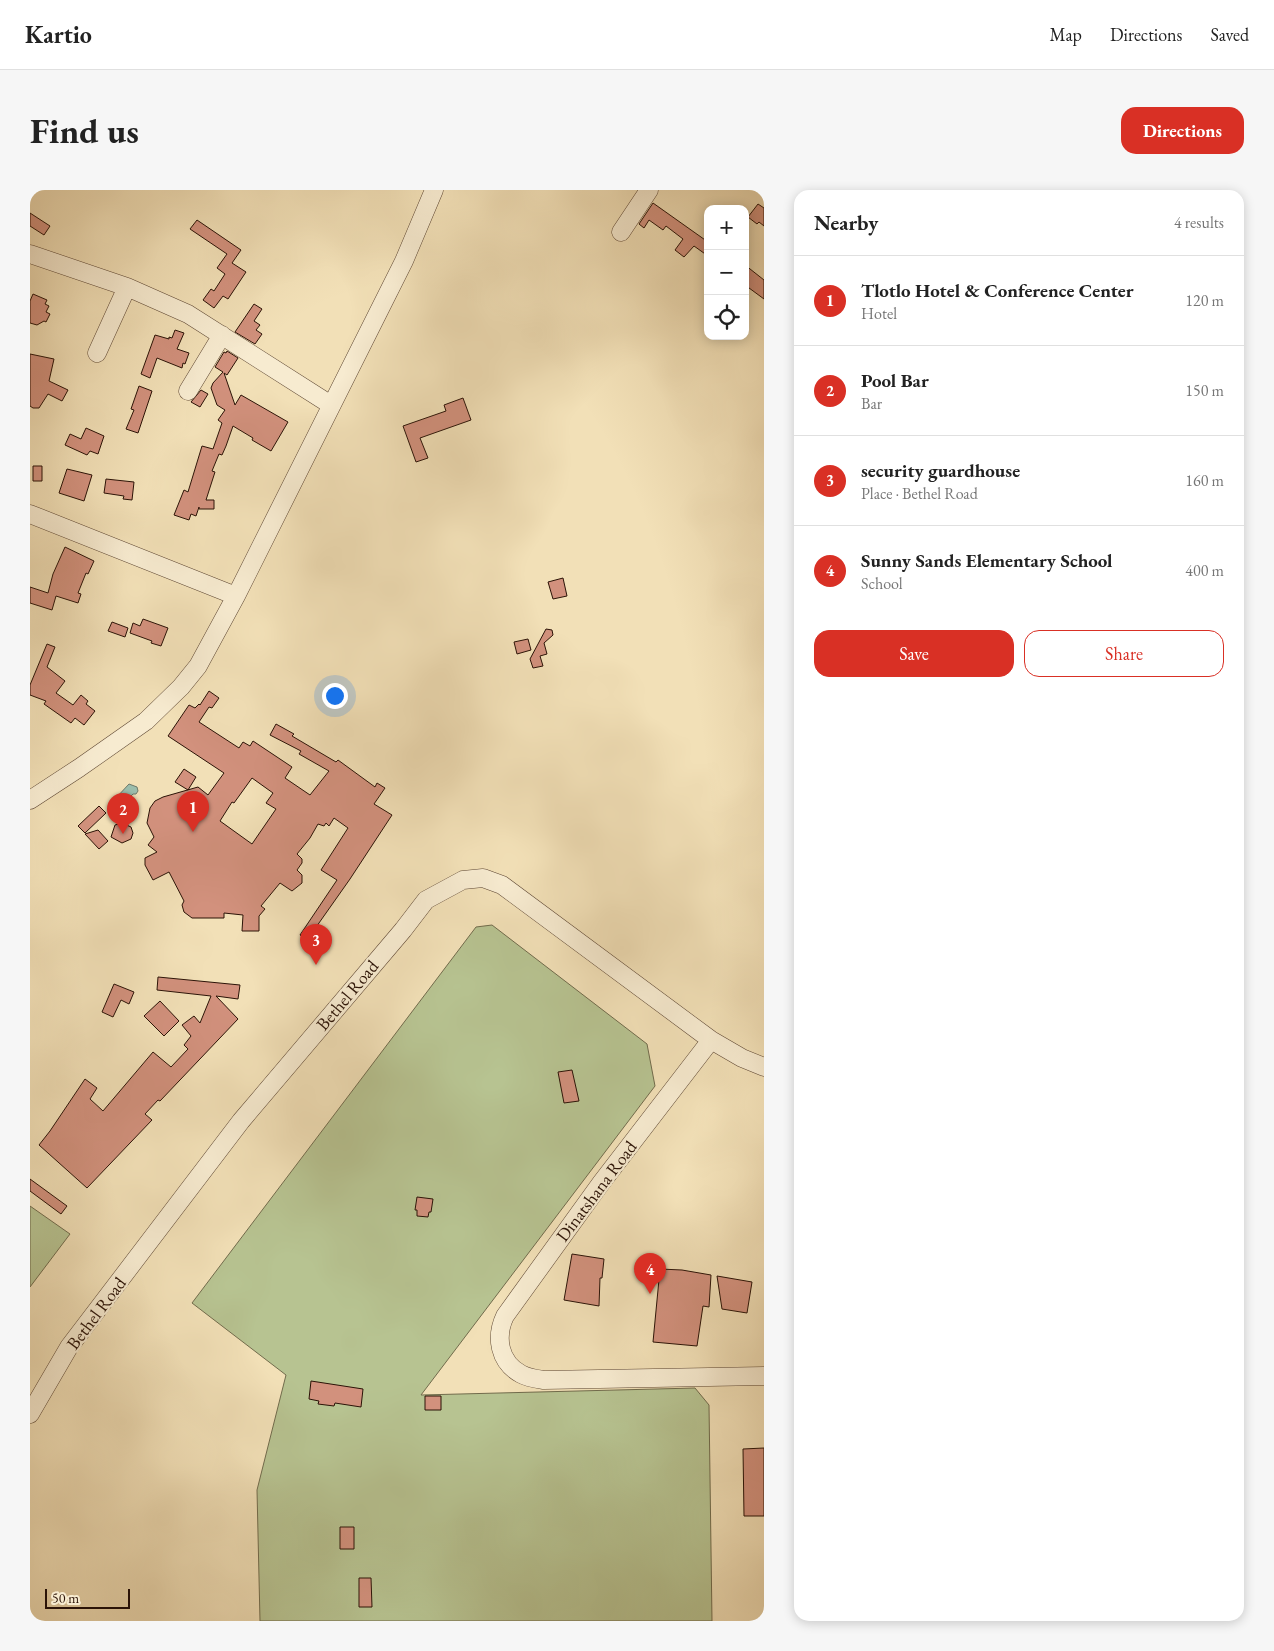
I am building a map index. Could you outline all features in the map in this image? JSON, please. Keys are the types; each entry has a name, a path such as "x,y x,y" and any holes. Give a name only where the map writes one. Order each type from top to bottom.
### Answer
{"street":[{"path":"30,800 146,721 181,687 198,666 236,596 404,261 434,190"},
{"path":"621,232 649,190"},
{"path":"30,254 127,288 188,314 331,405"},
{"path":"97,353 127,288"},
{"path":"188,391 222,335"},
{"path":"30,514 236,596"},
{"name":"Bethel Road","path":"30,1414 69,1347 241,1121 403,930 426,900 448,887 463,880 483,878 502,886 711,1040 742,1058 764,1067"},
{"name":"Dinatshana Road","path":"711,1040 601,1183 505,1316 500,1327 501,1351 508,1363 522,1375 544,1380 764,1376"}],"green space":[{"path":"492,925 647,1044 655,1086 421,1395 695,1388 709,1405 712,1621 260,1621 257,1490 286,1375 192,1303 476,927"},
{"path":"30,1206 70,1234 30,1287"}],"shaded area":[{"path":"129,784 137,787 138,791 131,796 129,806 126,808 121,807 115,799"}],"building":[{"path":"653,203 704,239 704,253 694,246 684,257 675,250 683,239 666,226 663,230 649,220 644,228 639,224"},
{"path":"758,204 764,208 764,226 759,222 757,224 749,216"},
{"path":"30,213 50,226 44,235 30,226"},
{"path":"197,220 241,250 232,263 246,272 228,299 223,296 214,308 203,300 211,289 214,291 225,274 217,268 227,254 190,229"},
{"path":"749,268 764,280 764,299 749,288"},
{"path":"33,294 47,300 45,304 49,306 46,312 50,314 46,322 44,321 37,325 30,323 30,301"},
{"path":"254,304 262,309 254,321 260,325 256,330 262,334 255,344 235,332"},
{"path":"175,330 184,333 177,349 189,353 182,368 157,358 150,378 141,374 155,335 169,339 169,337 172,338"},
{"path":"227,351 238,358 227,375 224,373 235,405 241,395 288,422 271,451 233,426 222,455 219,454 212,471 215,472 206,500 214,500 214,509 199,509 199,507 196,516 191,514 189,520 174,515 184,490 188,492 202,446 213,449 222,423 218,420 225,410 217,405 211,388 223,372 215,367 224,352 226,353"},
{"path":"30,354 54,359 49,381 68,390 62,401 48,394 39,408 30,406"},
{"path":"139,386 152,391 138,433 126,429 134,410 131,409"},
{"path":"201,390 208,394 200,407 191,402"},
{"path":"463,398 471,420 420,438 428,458 416,462 403,426 446,411 444,405"},
{"path":"86,428 104,436 98,454 90,451 87,455 65,445 70,434 81,439"},
{"path":"33,466 42,466 42,481 33,481"},
{"path":"67,469 92,475 84,501 59,493"},
{"path":"106,479 134,482 132,500 123,499 124,496 104,493"},
{"path":"65,547 94,561 88,574 86,573 78,593 81,594 78,603 56,596 52,610 30,603 30,587 48,593 53,574"},
{"path":"563,578 567,596 553,599 548,582"},
{"path":"143,619 168,628 161,646 130,633 133,623 140,626"},
{"path":"112,622 128,628 125,637 108,631"},
{"path":"546,629 552,630 553,635 544,643 547,654 540,656 543,666 533,668 530,659"},
{"path":"528,639 531,650 517,654 514,642"},
{"path":"47,644 55,647 47,667 65,681 56,693 73,705 81,695 88,701 86,704 95,711 84,725 75,718 71,723 44,704 46,701 30,695 30,685"},
{"path":"209,691 219,698 212,708 209,707 199,722 239,748 243,742 250,746 253,741 292,767 285,778 310,795 329,771 299,754 301,751 270,735 276,724 294,734 292,736 336,762 338,760 375,787 377,783 385,788 374,804 392,815 307,940 300,935 337,880 321,870 348,828 334,818 329,826 326,823 324,826 318,824 297,854 302,859 302,863 297,870 302,875 302,883 292,891 280,883 261,906 265,909 259,916 259,931 242,931 243,915 224,913 224,918 192,918 184,912 182,905 184,901 169,872 153,880 145,865 145,858 157,852 148,845 154,837 147,823 150,808 155,801 198,787 208,795 224,773 168,736 189,705 195,708 200,705","holes":["252,778 273,793 266,803 276,809 252,844 220,821 232,802 234,803"]},
{"path":"184,769 196,777 188,790 175,782"},
{"path":"99,806 106,813 85,833 78,826"},
{"path":"122,823 131,827 133,833 131,839 122,843 111,837 115,825"},
{"path":"98,830 108,841 99,849 85,834"},
{"path":"158,977 240,985 238,999 216,996 238,1019 160,1101 158,1100 145,1114 152,1120 87,1188 39,1145 85,1079 97,1088 90,1099 103,1111 153,1052 171,1067 188,1049 184,1045 191,1036 182,1025 194,1016 200,1023 211,996 157,990"},
{"path":"114,984 134,992 129,1004 121,1000 113,1017 102,1012"},
{"path":"160,1001 179,1021 164,1036 144,1016"},
{"path":"572,1070 579,1101 564,1103 558,1072"},
{"path":"30,1179 67,1206 61,1214 30,1191"},
{"path":"417,1197 433,1199 431,1212 429,1212 428,1217 417,1216 417,1210 415,1210"},
{"path":"572,1254 604,1259 602,1278 600,1278 599,1306 564,1300"},
{"path":"660,1269 682,1270 711,1275 709,1307 703,1306 697,1346 653,1342"},
{"path":"717,1276 752,1282 747,1313 722,1309"},
{"path":"311,1381 363,1389 361,1407 335,1403 334,1406 318,1404 319,1401 309,1399"},
{"path":"425,1396 441,1396 441,1410 425,1410"},
{"path":"764,1448 764,1516 744,1516 743,1449"},
{"path":"340,1527 354,1527 354,1549 340,1549"},
{"path":"359,1578 371,1578 372,1607 359,1607"}],"place":[{"name":"Tlotlo Hotel & Conference Center","path":"193,832"},
{"name":"Pool Bar","path":"123,834"},
{"name":"security guardhouse","path":"316,965"},
{"name":"Sunny Sands Elementary School","path":"650,1294"}]}
